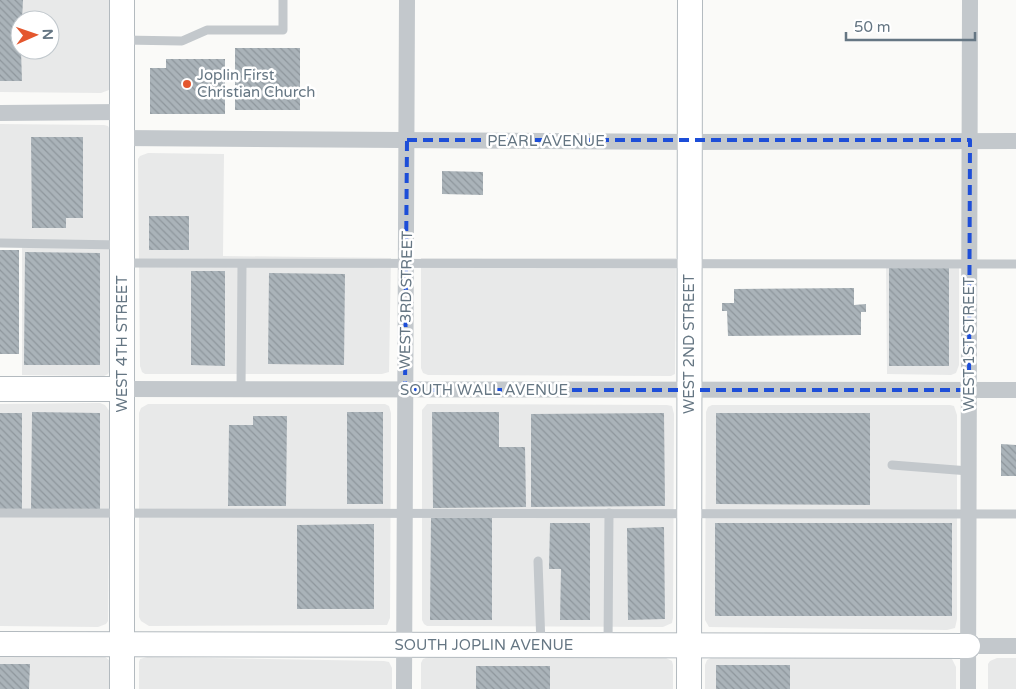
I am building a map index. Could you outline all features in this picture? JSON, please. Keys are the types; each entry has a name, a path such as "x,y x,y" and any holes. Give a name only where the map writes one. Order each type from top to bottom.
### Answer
{"street":[{"name":"WEST 4TH STREET","path":"122,0 122,689"},
{"name":"WEST 3RD STREET","path":"404,689 407,0"},
{"name":"WEST 2ND STREET","path":"689,689 690,0"},
{"name":"WEST 1ST STREET","path":"968,689 970,0"},
{"path":"0,113 122,112"},
{"name":"PEARL AVENUE","path":"122,138 690,142 1016,140"},
{"name":"SOUTH WALL AVENUE","path":"0,389 1016,390"},
{"name":"SOUTH JOPLIN AVENUE","path":"0,644 968,646"},
{"path":"968,646 1016,646"}],"lane":[{"path":"122,40 182,41 207,30 283,30 283,0"},
{"path":"0,243 242,264 1016,264"},
{"path":"241,390 242,264"},
{"path":"892,465 969,471"},
{"path":"0,513 1016,514"},
{"path":"608,645 609,514"},
{"path":"538,561 541,645"}],"highlighted area":[{"path":"407,140 970,140 969,390 405,390"}],"shaded area":[{"path":"0,0 111,0 109,90 101,93 0,92"},
{"path":"0,124 104,125 108,126 110,130 110,370 104,376 22,375 22,245 0,245"},
{"path":"148,153 224,154 223,256 391,258 389,372 382,374 145,374 142,372 140,366 138,159 140,156"},
{"path":"421,258 676,258 675,374 671,376 428,375 423,373 421,368"},
{"path":"886,260 959,260 959,365 956,373 951,375 887,374"},
{"path":"100,403 105,405 110,412 108,621 106,624 98,627 0,626 0,404"},
{"path":"148,404 385,404 389,406 391,413 390,618 387,625 149,626 141,621 139,617 139,413 141,408"},
{"path":"427,404 672,406 674,414 672,623 663,627 427,626 424,624 422,620 422,410"},
{"path":"712,405 954,406 957,415 957,619 955,628 947,630 709,627 705,620 706,412 708,407"},
{"path":"0,655 104,656 110,661 111,665 111,689 0,689"},
{"path":"431,656 666,658 672,661 673,665 673,689 421,689 421,663 423,659"},
{"path":"147,657 384,661 389,662 392,668 392,689 139,689 139,662 140,659"},
{"path":"713,657 947,657 952,659 956,667 956,689 705,689 705,665 707,660"},
{"path":"997,658 1016,658 1016,689 988,689 988,664 990,661"}],"building":[{"path":"0,0 23,0 22,10 10,10 10,60 21,60 22,81 0,81"},
{"path":"235,48 300,48 300,110 235,110"},
{"name":"Joplin First Christian Church","path":"166,59 225,59 225,114 150,114 150,68 166,68"},
{"path":"31,137 83,137 83,218 66,218 66,228 32,228"},
{"path":"442,171 483,172 483,195 442,194"},
{"path":"149,216 189,216 189,250 149,250"},
{"path":"0,250 19,250 19,354 0,354"},
{"path":"25,252 100,253 100,365 24,365"},
{"path":"889,268 949,268 949,366 889,366"},
{"path":"191,271 225,271 225,366 191,365"},
{"path":"269,273 345,274 344,365 268,364"},
{"path":"854,288 854,305 866,304 866,312 861,312 861,335 728,336 727,311 722,311 722,303 734,303 734,289"},
{"path":"32,412 100,413 100,509 31,509"},
{"path":"347,412 383,412 383,504 347,504"},
{"path":"432,412 499,412 499,447 525,447 526,507 433,508"},
{"path":"0,413 22,413 22,509 0,509"},
{"path":"664,413 665,506 531,507 531,414"},
{"path":"716,413 870,413 870,505 716,504"},
{"path":"253,416 287,416 286,506 228,506 229,425 253,425"},
{"path":"1001,444 1016,445 1016,476 1001,476"},
{"path":"431,518 492,518 492,620 430,620"},
{"path":"550,523 590,523 590,620 560,620 561,569 549,569"},
{"path":"715,523 952,523 952,616 715,616"},
{"path":"374,524 374,609 297,609 297,525"},
{"path":"664,527 665,619 628,620 627,528"},
{"path":"0,664 30,664 29,689 0,689"},
{"path":"716,665 790,665 790,689 716,689"},
{"path":"476,666 550,666 550,689 476,689"}],"place":[{"name":"Joplin First Christian Church","path":"187,84"}]}
